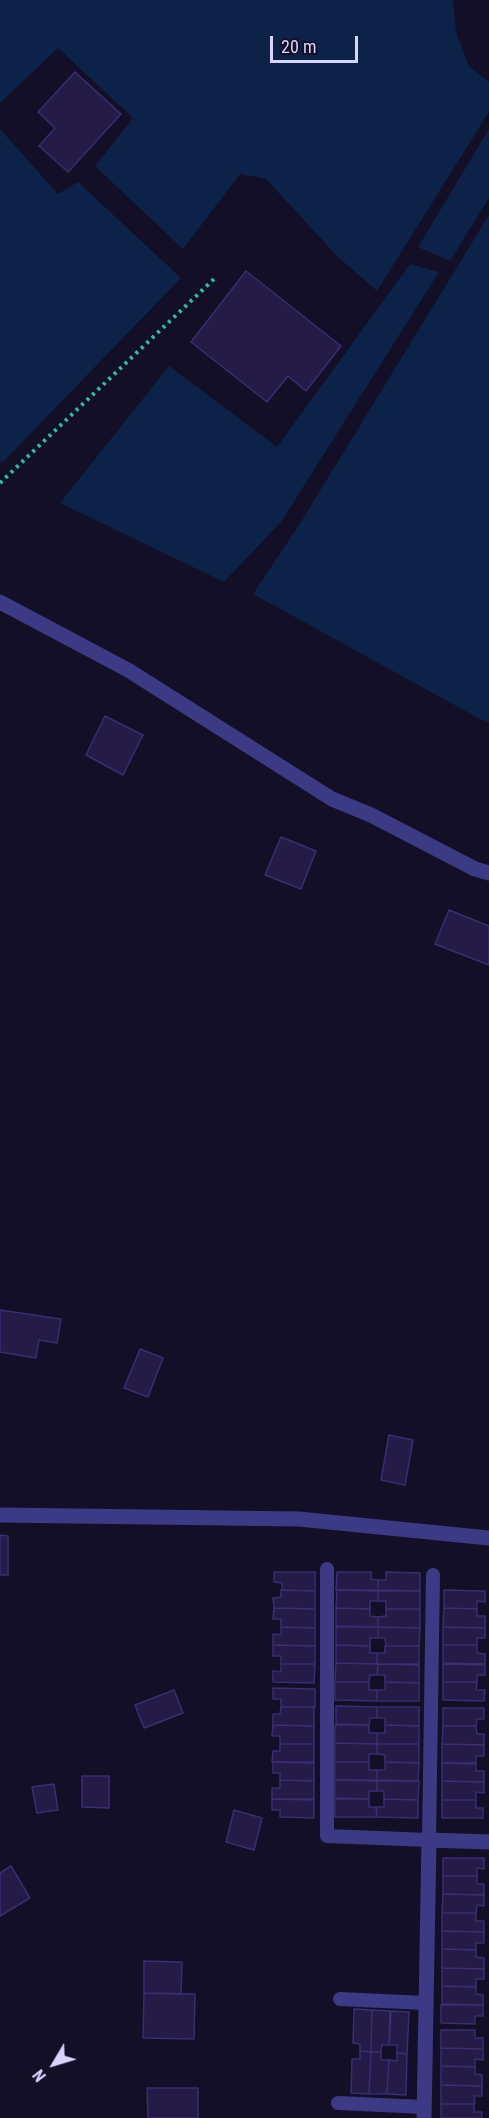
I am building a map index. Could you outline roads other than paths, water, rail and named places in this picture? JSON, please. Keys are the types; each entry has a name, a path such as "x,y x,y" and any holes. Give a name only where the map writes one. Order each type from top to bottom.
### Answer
{"street":[{"path":"0,602 128,670 332,799 371,815 475,869 489,873"},
{"path":"0,1515 299,1519 489,1538"},
{"path":"424,2113 429,1840 489,1842"}],"lane":[{"path":"327,1569 327,1836 429,1840 433,1575"},
{"path":"340,1999 426,2003"},
{"path":"338,2103 424,2113"}],"water":[{"path":"0,0 453,0 456,32 469,66 489,82 489,112 377,291 338,257 266,179 240,174 183,249 95,166 133,118 58,48 0,103"},
{"path":"0,129 58,194 78,182 181,278 2,463 0,462"},
{"path":"489,129 489,198 450,261 418,247"},
{"path":"489,215 489,722 253,594 299,525"},
{"path":"410,264 439,272 281,522 224,582 60,503 169,366 277,447"}]}
